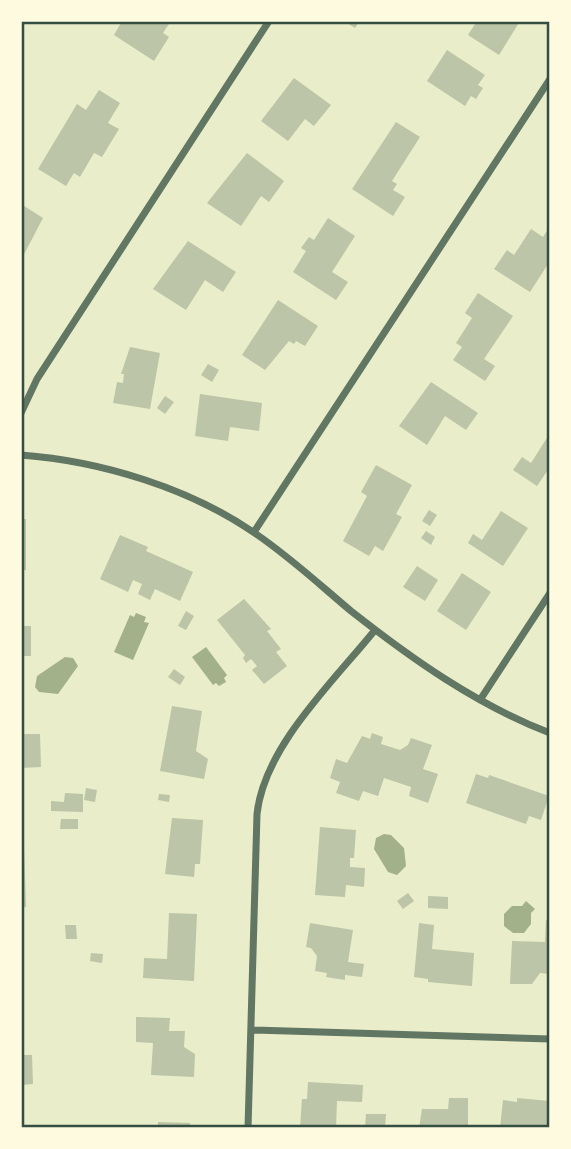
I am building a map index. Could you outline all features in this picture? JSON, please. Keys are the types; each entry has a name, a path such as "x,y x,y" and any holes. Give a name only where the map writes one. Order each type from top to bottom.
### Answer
{"street":[{"path":"21,414 37,379 269,21"},
{"path":"254,532 550,79"},
{"path":"21,455 53,458 130,476 190,499 254,532 375,630 480,700 550,733"},
{"path":"480,700 550,593"},
{"path":"248,1128 257,814 264,777 282,744 375,630"},
{"path":"251,1030 550,1040"}],"shaded area":[{"path":"136,613 146,617 144,622 149,623 133,660 114,652 130,615 134,617"},
{"path":"206,647 227,675 224,678 226,682 219,686 216,683 213,685 192,657"},
{"path":"65,657 73,658 78,666 58,694 39,692 35,687 37,676"},
{"path":"384,834 391,835 404,848 406,866 397,875 388,872 374,849 376,838"},
{"path":"526,901 535,909 531,913 531,924 524,933 513,933 504,926 504,914 512,906 522,906"}],"building":[{"path":"122,21 171,21 163,33 169,37 154,61 114,35"},
{"path":"344,21 360,21 355,28"},
{"path":"477,21 520,21 499,55 468,35"},
{"path":"447,50 485,75 478,85 483,88 476,99 471,96 465,106 427,81"},
{"path":"294,78 331,105 314,126 305,119 288,141 261,121"},
{"path":"99,90 120,103 108,123 119,129 102,157 94,153 80,177 74,173 66,186 38,169 77,104 86,110"},
{"path":"396,122 420,137 392,181 397,184 393,190 405,197 393,216 352,189"},
{"path":"247,153 284,181 269,202 261,196 241,226 207,203"},
{"path":"21,204 43,218 21,260"},
{"path":"328,218 355,236 332,272 348,282 336,300 293,272 306,251 301,248 309,237 314,240"},
{"path":"550,226 550,261 530,292 494,269 507,250 514,255 531,229 543,237"},
{"path":"188,241 236,272 223,292 205,280 186,310 153,289"},
{"path":"478,293 513,316 484,359 495,366 485,381 453,360 462,347 456,343 472,318 465,313"},
{"path":"278,300 318,326 305,346 289,341 265,370 242,355"},
{"path":"130,347 160,353 150,409 113,403 117,382 123,383 124,374 121,374"},
{"path":"208,364 219,370 212,382 201,375"},
{"path":"431,382 478,413 466,430 445,416 427,445 399,426"},
{"path":"200,394 262,403 259,431 230,427 228,441 195,436"},
{"path":"165,396 174,402 165,414 157,408"},
{"path":"550,433 550,467 537,486 513,470 522,457 531,463"},
{"path":"376,465 412,485 396,514 402,517 383,551 375,546 369,556 343,541 367,496 361,492"},
{"path":"429,510 437,515 430,526 422,521"},
{"path":"501,511 528,528 503,566 468,543 473,534 482,540"},
{"path":"21,519 26,519 26,570 21,570"},
{"path":"426,531 435,537 431,545 421,538"},
{"path":"120,535 148,547 146,551 193,572 180,601 155,589 150,600 138,594 142,584 133,580 128,592 100,579"},
{"path":"417,566 438,580 425,601 403,587"},
{"path":"462,573 491,592 466,630 437,611"},
{"path":"244,599 271,629 267,631 281,649 276,652 287,666 264,684 252,670 257,666 251,659 246,663 243,658 245,655 217,620"},
{"path":"186,611 194,616 186,630 178,626"},
{"path":"21,626 31,626 31,656 21,656"},
{"path":"174,669 185,677 180,685 168,677"},
{"path":"172,706 202,711 196,751 208,759 204,779 160,771"},
{"path":"372,733 383,737 381,744 400,750 408,745 411,738 432,745 423,769 438,774 428,803 409,796 411,787 384,778 378,796 363,791 359,801 336,793 340,782 330,778 336,759 347,763 362,736 370,739"},
{"path":"21,734 40,734 41,767 21,768"},
{"path":"476,774 488,778 489,775 549,796 541,820 529,816 526,824 466,803"},
{"path":"86,788 97,790 95,802 84,800"},
{"path":"65,793 83,794 83,812 51,811 51,801 64,802"},
{"path":"159,794 170,795 169,802 158,800"},
{"path":"172,818 203,820 200,864 195,864 194,877 165,874"},
{"path":"61,819 78,819 78,829 60,829"},
{"path":"320,827 356,830 354,858 350,858 350,867 365,868 364,887 346,885 345,897 315,895"},
{"path":"21,845 24,845 26,907 21,907"},
{"path":"408,893 414,901 403,909 397,901"},
{"path":"428,896 448,897 448,909 428,908"},
{"path":"169,913 197,914 194,981 143,978 144,958 167,959"},
{"path":"546,920 550,920 550,974 540,973 532,984 510,984 512,941 545,942"},
{"path":"310,923 353,930 348,962 364,964 362,977 345,975 345,980 326,977 327,973 315,971 317,956 311,948 306,947"},
{"path":"419,923 434,925 432,949 474,953 472,986 428,982 428,979 414,977"},
{"path":"65,925 76,925 77,939 66,939"},
{"path":"91,953 103,954 102,963 90,961"},
{"path":"136,1017 170,1018 169,1031 185,1031 184,1047 195,1054 194,1077 151,1075 153,1043 136,1042"},
{"path":"21,1055 32,1055 33,1084 21,1085"},
{"path":"308,1082 363,1085 362,1102 337,1101 336,1128 300,1128 302,1099 307,1099"},
{"path":"449,1098 468,1098 468,1128 419,1128 422,1109 448,1109"},
{"path":"517,1098 550,1101 550,1128 500,1128 503,1100 517,1102"},
{"path":"366,1114 386,1114 385,1128 365,1128"},
{"path":"158,1122 190,1123 190,1128 158,1128"}]}
